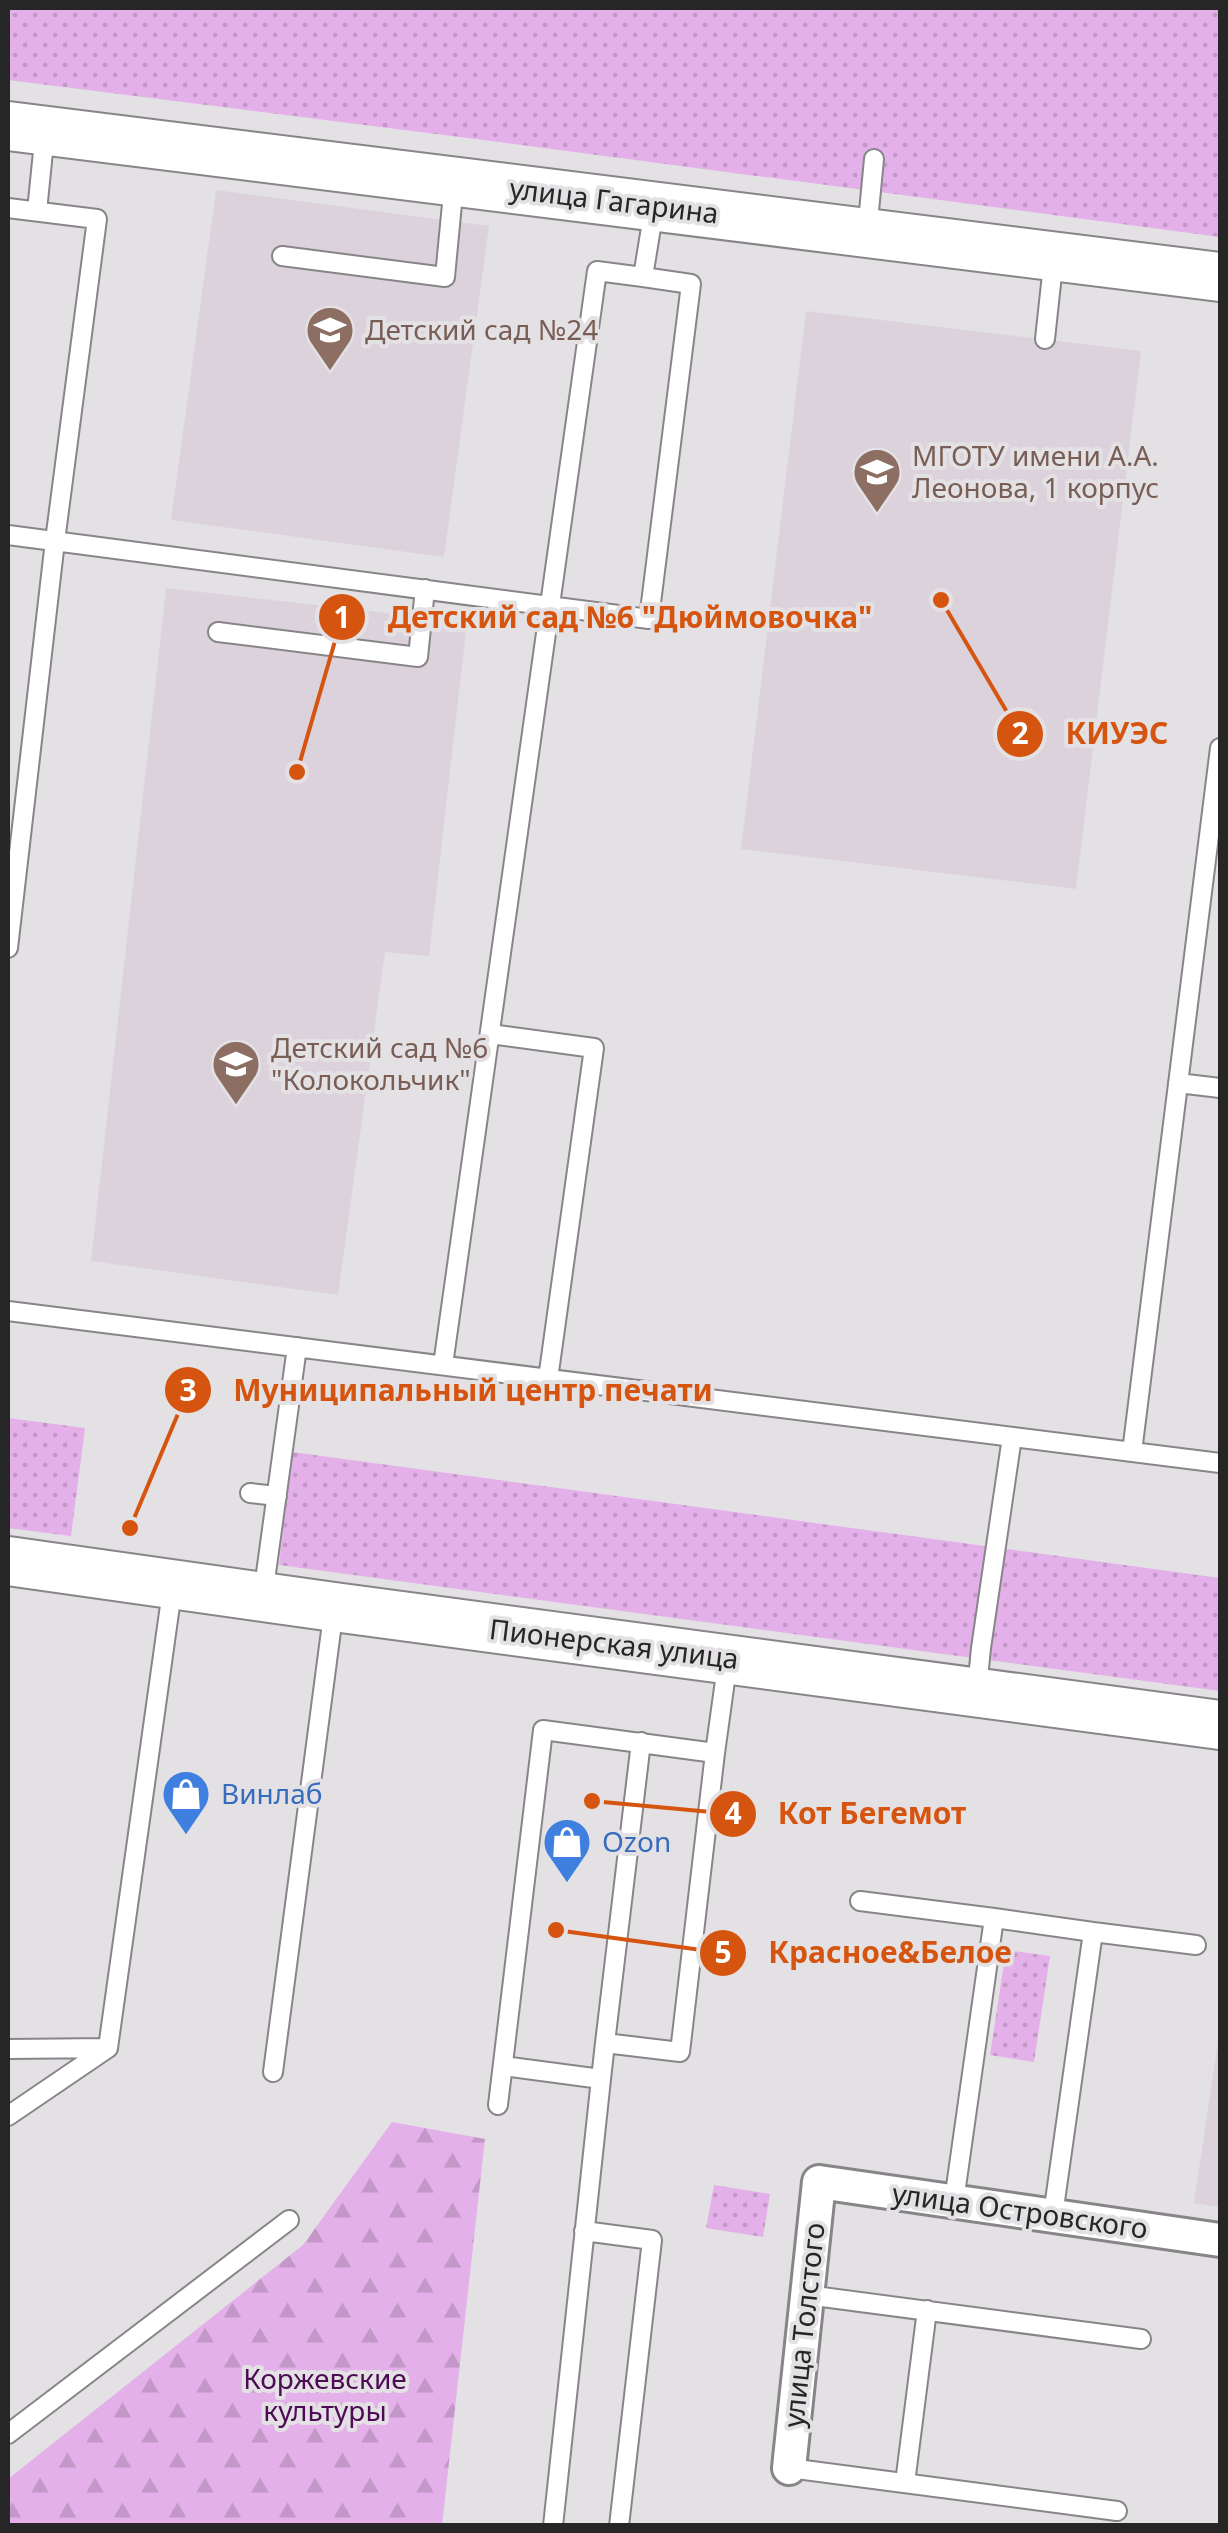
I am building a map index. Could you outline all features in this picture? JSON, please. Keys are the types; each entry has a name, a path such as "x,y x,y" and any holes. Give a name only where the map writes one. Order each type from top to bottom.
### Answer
{"main road":[{"name":"улица Гагарина","path":"26,128 1220,277"},
{"name":"Пионерская улица","path":"8,1561 1220,1725"}],"street":[{"name":"улица Островского","path":"818,2182 1220,2240"},
{"name":"улица Толстого","path":"789,2468 818,2182"}],"lane":[{"path":"26,128 37,212"},
{"path":"867,232 874,159"},
{"path":"282,256 445,277 454,182"},
{"path":"643,277 655,206"},
{"path":"8,208 98,218 8,945"},
{"path":"1045,339 1054,256"},
{"path":"8,535 550,605 649,619 691,284 597,271 550,605 490,1034 443,1366"},
{"path":"218,632 418,657 426,589"},
{"path":"1132,1452 1220,748"},
{"path":"490,1034 594,1048 548,1379"},
{"path":"1178,1083 1220,1088"},
{"path":"8,1311 1220,1463"},
{"path":"263,1596 296,1347"},
{"path":"977,1692 1012,1437"},
{"path":"250,1493 277,1496"},
{"path":"8,2116 108,2048 174,1583"},
{"path":"273,2072 334,1607"},
{"path":"605,2043 680,2052 728,1658"},
{"path":"498,2105 543,1730 716,1753"},
{"path":"553,2526 641,1742"},
{"path":"860,1901 1196,1945"},
{"path":"954,2201 994,1918"},
{"path":"1052,2216 1093,1932"},
{"path":"8,2050 108,2048"},
{"path":"503,2066 601,2080"},
{"path":"8,2434 289,2220"},
{"path":"584,2231 652,2240 619,2526"},
{"path":"807,2294 1140,2339"},
{"path":"905,2483 926,2310"},
{"path":"789,2468 1117,2511"}],"shaded area":[{"name":"Детский сад №24","path":"216,190 489,226 444,557 171,520"},
{"path":"806,311 1141,351 1076,889 741,849"},
{"path":"166,588 467,622 429,956 385,952 338,1295 91,1261"},
{"path":"1220,2028 1220,2207 1194,2203"}],"green space":[{"path":"8,8 1220,8 1220,237 8,80"},
{"path":"8,1418 85,1428 71,1536 8,1528"},
{"path":"292,1452 1220,1578 1220,1691 279,1565"},
{"path":"1006,1950 1050,1956 1034,2062 990,2055"},
{"name":"Коржевские культуры","path":"392,2122 485,2139 442,2525 8,2525 8,2479 303,2245"},
{"path":"714,2185 770,2194 763,2237 706,2228"}],"place":[{"name":"Детский сад №24","path":"330,372"},
{"name":"МГОТУ имени А.А. Леонова, 1 корпус","path":"877,514"},
{"name":"КИУЭС","path":"941,600"},
{"name":"Детский сад №6 \"Дюймовочка\"","path":"297,772"},
{"name":"Детский сад №6 \"Колокольчик\"","path":"236,1106"},
{"name":"Муниципальный центр печати","path":"130,1528"},
{"name":"Кот Бегемот","path":"592,1801"},
{"name":"Винлаб","path":"186,1836"},
{"name":"Ozon","path":"567,1884"},
{"name":"Красное&Белое","path":"556,1930"}]}
